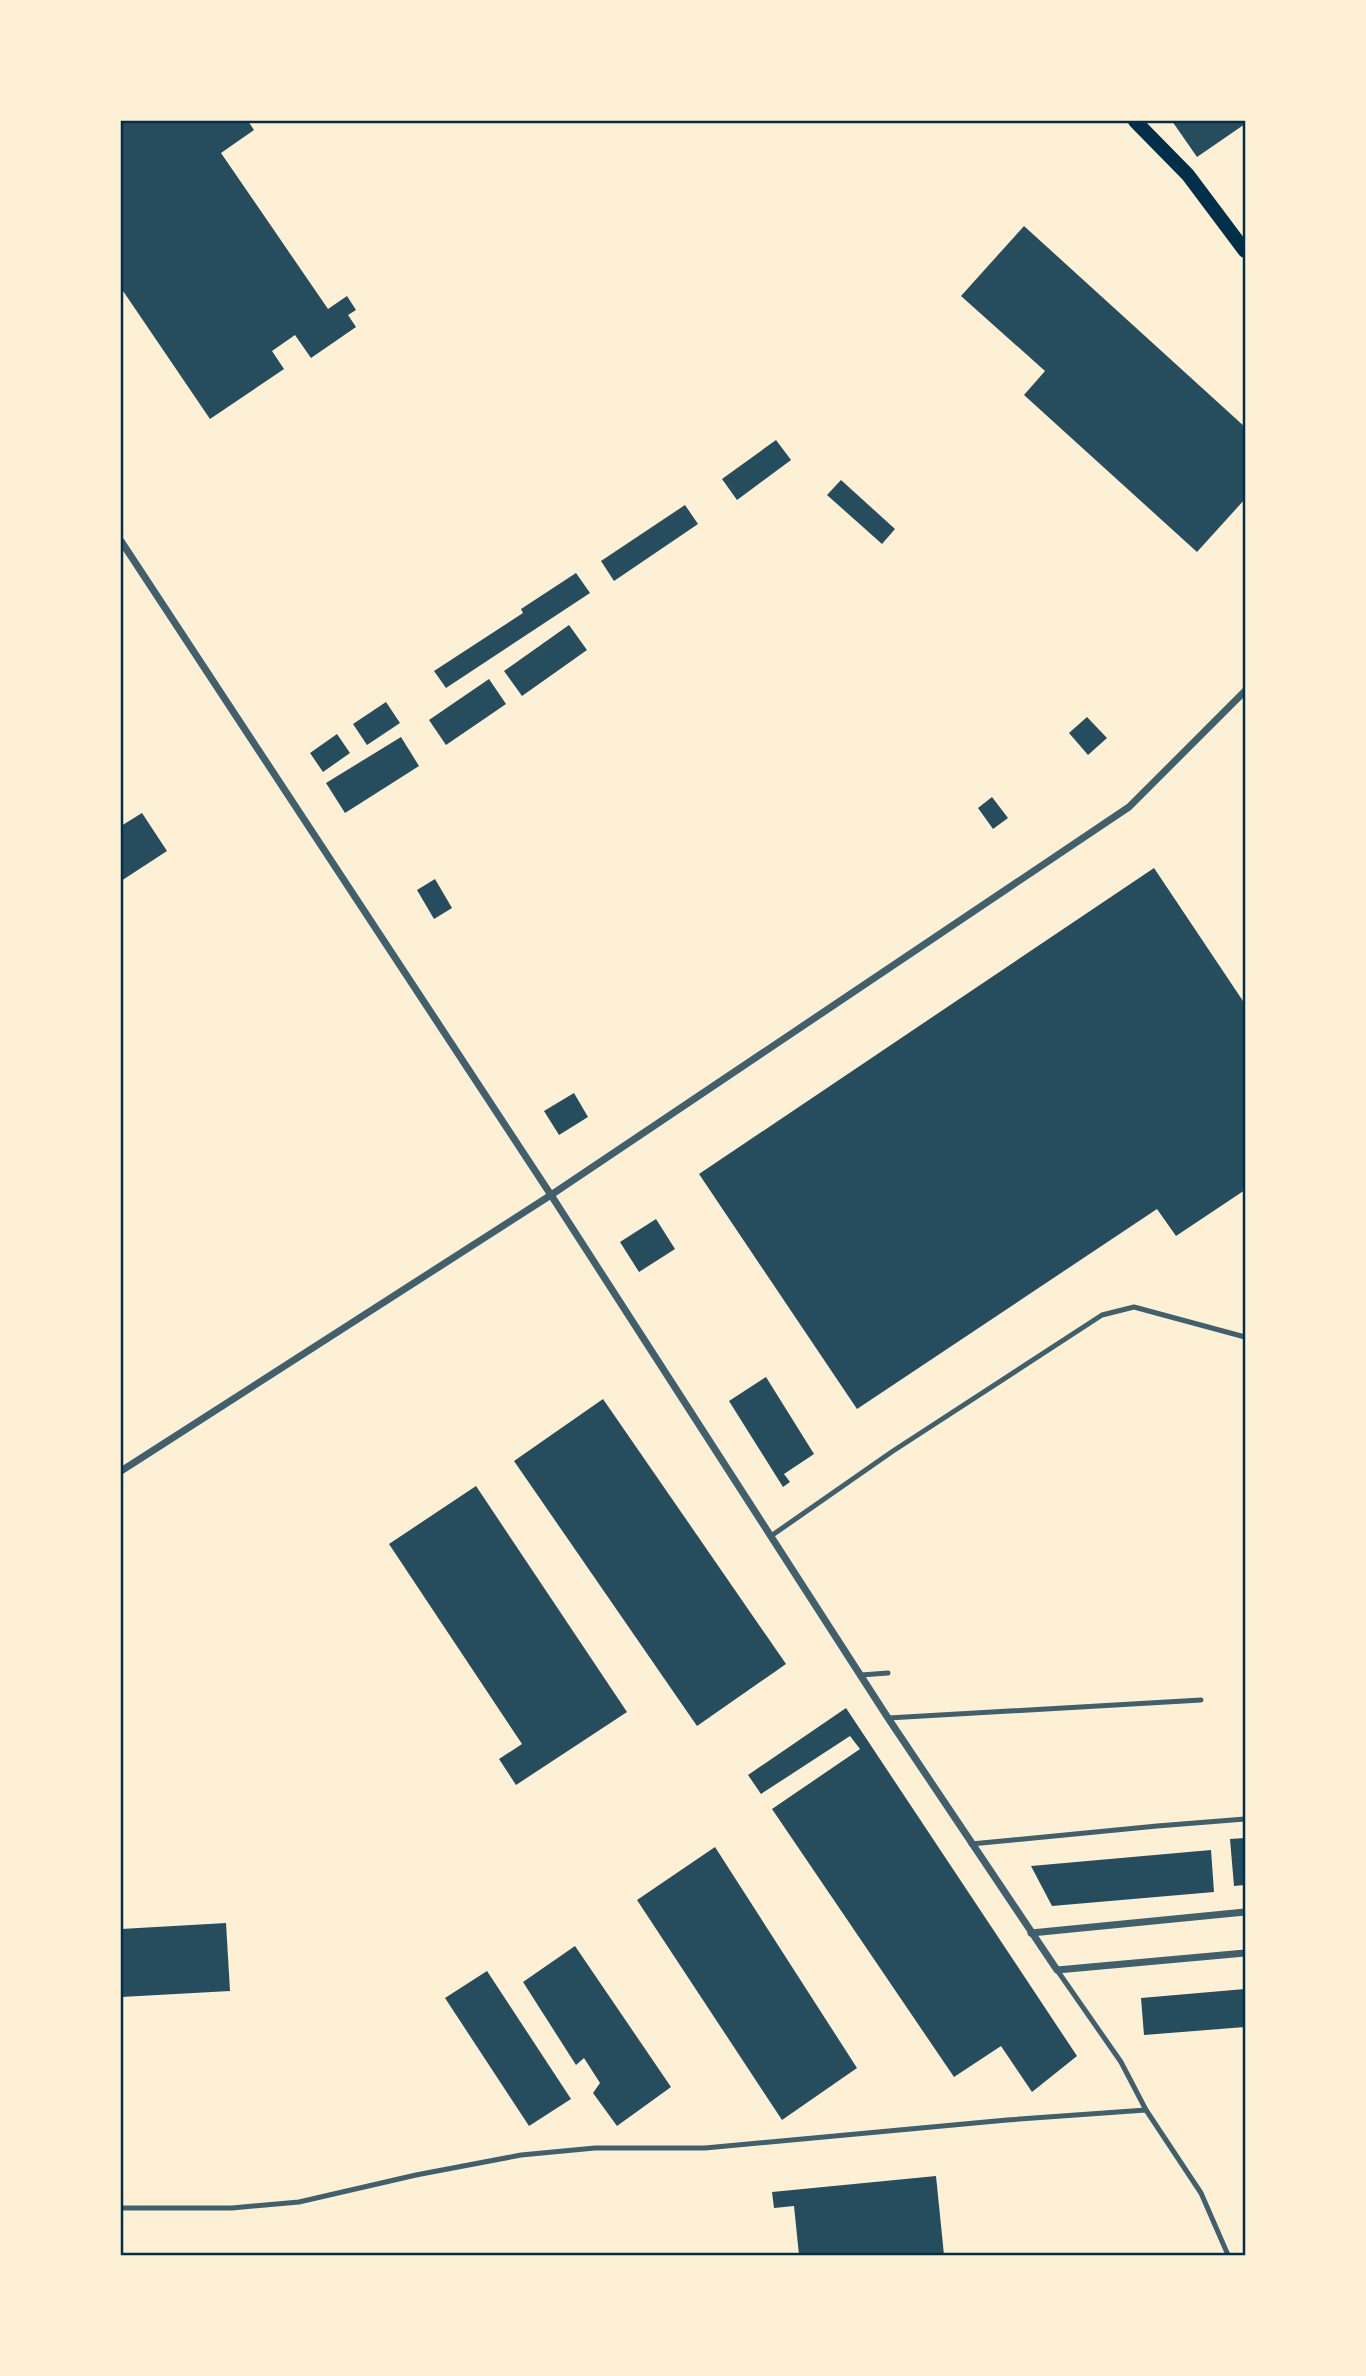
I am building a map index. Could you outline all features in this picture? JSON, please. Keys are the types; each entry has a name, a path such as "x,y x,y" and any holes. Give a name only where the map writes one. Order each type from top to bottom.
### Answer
{"main road":[{"path":"1135,121 1188,175 1245,251"}],"street":[{"path":"121,541 551,1195 888,1718 1057,1970 1245,1953"},
{"path":"121,1471 551,1195 1129,807 1245,691"},
{"path":"1031,1933 1245,1912"}],"lane":[{"path":"771,1536 893,1451 1102,1315 1135,1307 1245,1337"},
{"path":"860,1675 888,1673"},
{"path":"888,1718 1201,1700"},
{"path":"971,1844 1245,1819"},
{"path":"1057,1970 1121,2062 1146,2110 1201,2193 1228,2255"},
{"path":"121,2208 232,2208 299,2202 416,2175 521,2155 595,2148 705,2148 1146,2110"}],"building":[{"path":"121,121 248,121 254,130 221,153 328,309 347,296 356,310 348,315 356,327 311,358 295,335 272,351 284,369 210,419 121,288"},
{"path":"1172,121 1245,121 1245,124 1197,157"},
{"path":"1024,226 1245,427 1245,499 1197,552 1024,395 1045,371 961,296"},
{"path":"776,440 791,460 737,500 722,479"},
{"path":"841,480 895,529 882,544 827,495"},
{"path":"685,505 698,524 614,581 601,561"},
{"path":"576,573 590,593 446,688 434,671 523,613 521,609"},
{"path":"569,625 587,650 522,696 504,671"},
{"path":"489,679 506,704 446,745 429,720"},
{"path":"386,702 400,723 367,745 353,724"},
{"path":"1087,717 1107,738 1088,755 1069,733"},
{"path":"337,734 350,753 323,772 310,753"},
{"path":"401,737 419,766 345,813 326,783"},
{"path":"992,797 1008,818 993,829 978,808"},
{"path":"142,813 167,851 121,881 121,826"},
{"path":"1154,868 1245,1004 1245,1190 1176,1236 1157,1209 857,1409 699,1174"},
{"path":"435,879 452,908 434,919 417,890"},
{"path":"574,1093 588,1117 559,1135 544,1111"},
{"path":"656,1219 675,1249 639,1272 620,1242"},
{"path":"766,1377 814,1454 784,1474 790,1482 783,1487 729,1401"},
{"path":"603,1399 786,1664 697,1726 514,1461"},
{"path":"476,1486 627,1712 516,1785 499,1759 522,1744 389,1544"},
{"path":"846,1708 1077,2056 1032,2092 1001,2046 954,2077 772,1809 860,1749 850,1736 761,1794 748,1775"},
{"path":"1245,1838 1245,1885 1234,1886 1230,1839"},
{"path":"715,1847 857,2068 782,2120 637,1900"},
{"path":"1211,1850 1214,1892 1052,1906 1031,1866"},
{"path":"226,1923 230,1991 121,1997 121,1929"},
{"path":"575,1946 671,2087 617,2126 593,2093 600,2083 584,2058 576,2065 523,1982"},
{"path":"487,1971 571,2099 529,2126 445,1998"},
{"path":"1245,1989 1245,2027 1144,2035 1141,1998"},
{"path":"936,2176 944,2255 799,2255 794,2206 774,2208 772,2192"}]}
